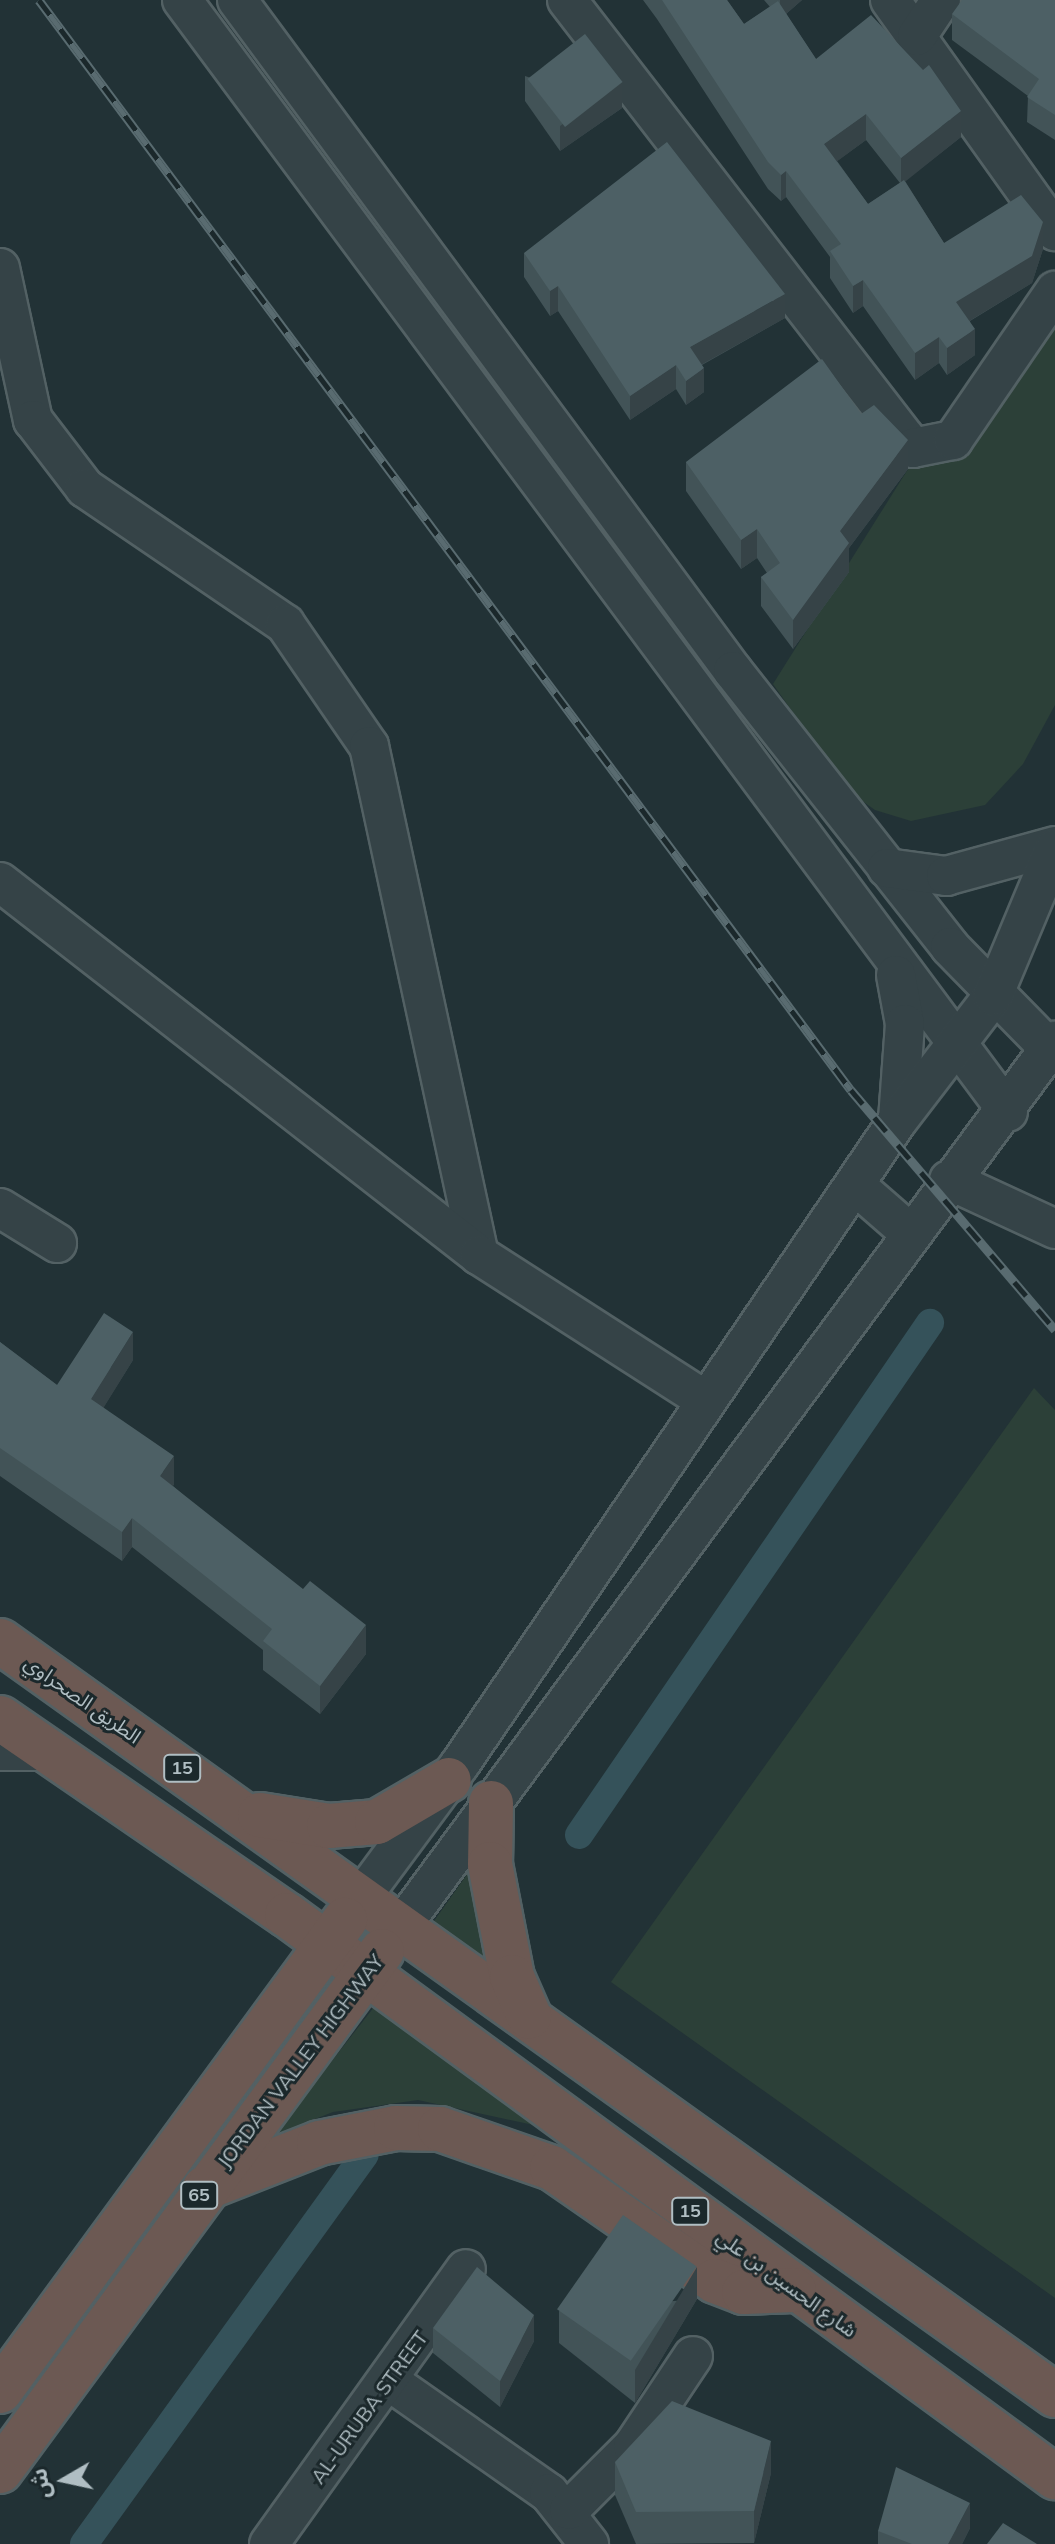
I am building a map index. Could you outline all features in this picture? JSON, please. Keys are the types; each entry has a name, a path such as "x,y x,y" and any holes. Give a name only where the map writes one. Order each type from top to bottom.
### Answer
{"highway":[{"name":"الطريق الصحراوي","path":"0,1641 363,1895"},
{"name":"15","path":"0,1718 327,1944"},
{"path":"248,1813 329,1826 377,1822 449,1780"},
{"path":"491,1803 490,1864 512,1977 529,2016"},
{"name":"15","path":"363,1895 1055,2395"},
{"name":"65","path":"0,2391 363,1895"},
{"path":"260,1897 281,1960 266,2029"},
{"name":"JORDAN VALLEY HIGHWAY","path":"0,2471 203,2189 403,1924"},
{"name":"شارع الحسين بن علي","path":"327,1944 794,2290 1055,2477"},
{"path":"203,2189 319,2143 396,2128 440,2129 552,2168 715,2281 744,2292 794,2290"}],"street":[{"path":"182,0 955,1045 1008,1112"},
{"path":"237,0 887,868 993,996 1052,1045 1008,1112 949,1180 403,1924"},
{"path":"567,0 913,448 953,440 1055,291"},
{"path":"890,0 1055,231"},
{"path":"917,36 941,0"},
{"path":"0,268 33,420 50,443 85,488 285,624 369,746 479,1255"},
{"path":"887,868 946,876 1055,847"},
{"path":"363,1895 449,1780 898,1120 993,996 1055,847"},
{"path":"0,882 479,1255 706,1401"},
{"path":"893,961 905,1024 898,1120"},
{"path":"949,1180 1055,1229"},
{"path":"855,1185 910,1233"},
{"path":"0,1208 57,1243"},
{"path":"0,1751 50,1751"},
{"name":"AL-URUBA STREET","path":"269,2544 389,2381 466,2269"},
{"path":"569,2510 633,2446 693,2356"},
{"path":"389,2381 569,2510 589,2544"}],"green space":[{"path":"1055,308 1055,705 1023,764 985,805 911,821 875,810 848,791 773,684 910,466"},
{"path":"1034,1388 1055,1410 1055,2298 611,1982"},
{"path":"473,1866 480,1942 495,1978 427,1931"},
{"path":"378,2002 552,2129 418,2100 333,2112 274,2135"}],"building":[{"path":"662,0 727,0 744,24 778,1 816,59 871,15 923,70 929,65 961,111 901,158 866,114 824,144 868,204 904,180 944,243 1021,195 1043,222 1032,256 956,302 975,329 947,348 939,337 915,353 863,280 853,286 830,251 841,244 786,171 781,175 768,162"},
{"path":"962,0 1055,0 1055,115 1027,97 1039,79 952,14"},
{"path":"585,34 623,82 565,127 527,79"},
{"path":"667,142 785,294 690,347 704,368 686,381 676,365 630,396 558,286 550,291 524,253"},
{"path":"822,359 861,414 874,405 908,440 840,531 849,543 793,620 761,577 780,563 757,529 741,540 686,462"},
{"path":"104,1313 133,1332 91,1399 174,1456 160,1476 303,1589 310,1581 366,1625 320,1686 263,1641 272,1629 132,1518 122,1532 0,1448 0,1342 57,1385"},
{"path":"623,2215 697,2267 631,2361 557,2309"},
{"path":"477,2267 534,2315 500,2381 433,2328"},
{"path":"672,2401 771,2441 754,2511 636,2512 615,2462"},
{"path":"896,2467 970,2503 948,2544 912,2544 878,2531"},
{"path":"1003,2523 1037,2544 987,2544"}],"waterway":[{"path":"579,1835 930,1323"},
{"path":"84,2544 365,2155"}],"railway":[{"path":"39,0 851,1090 1055,1330"}]}
